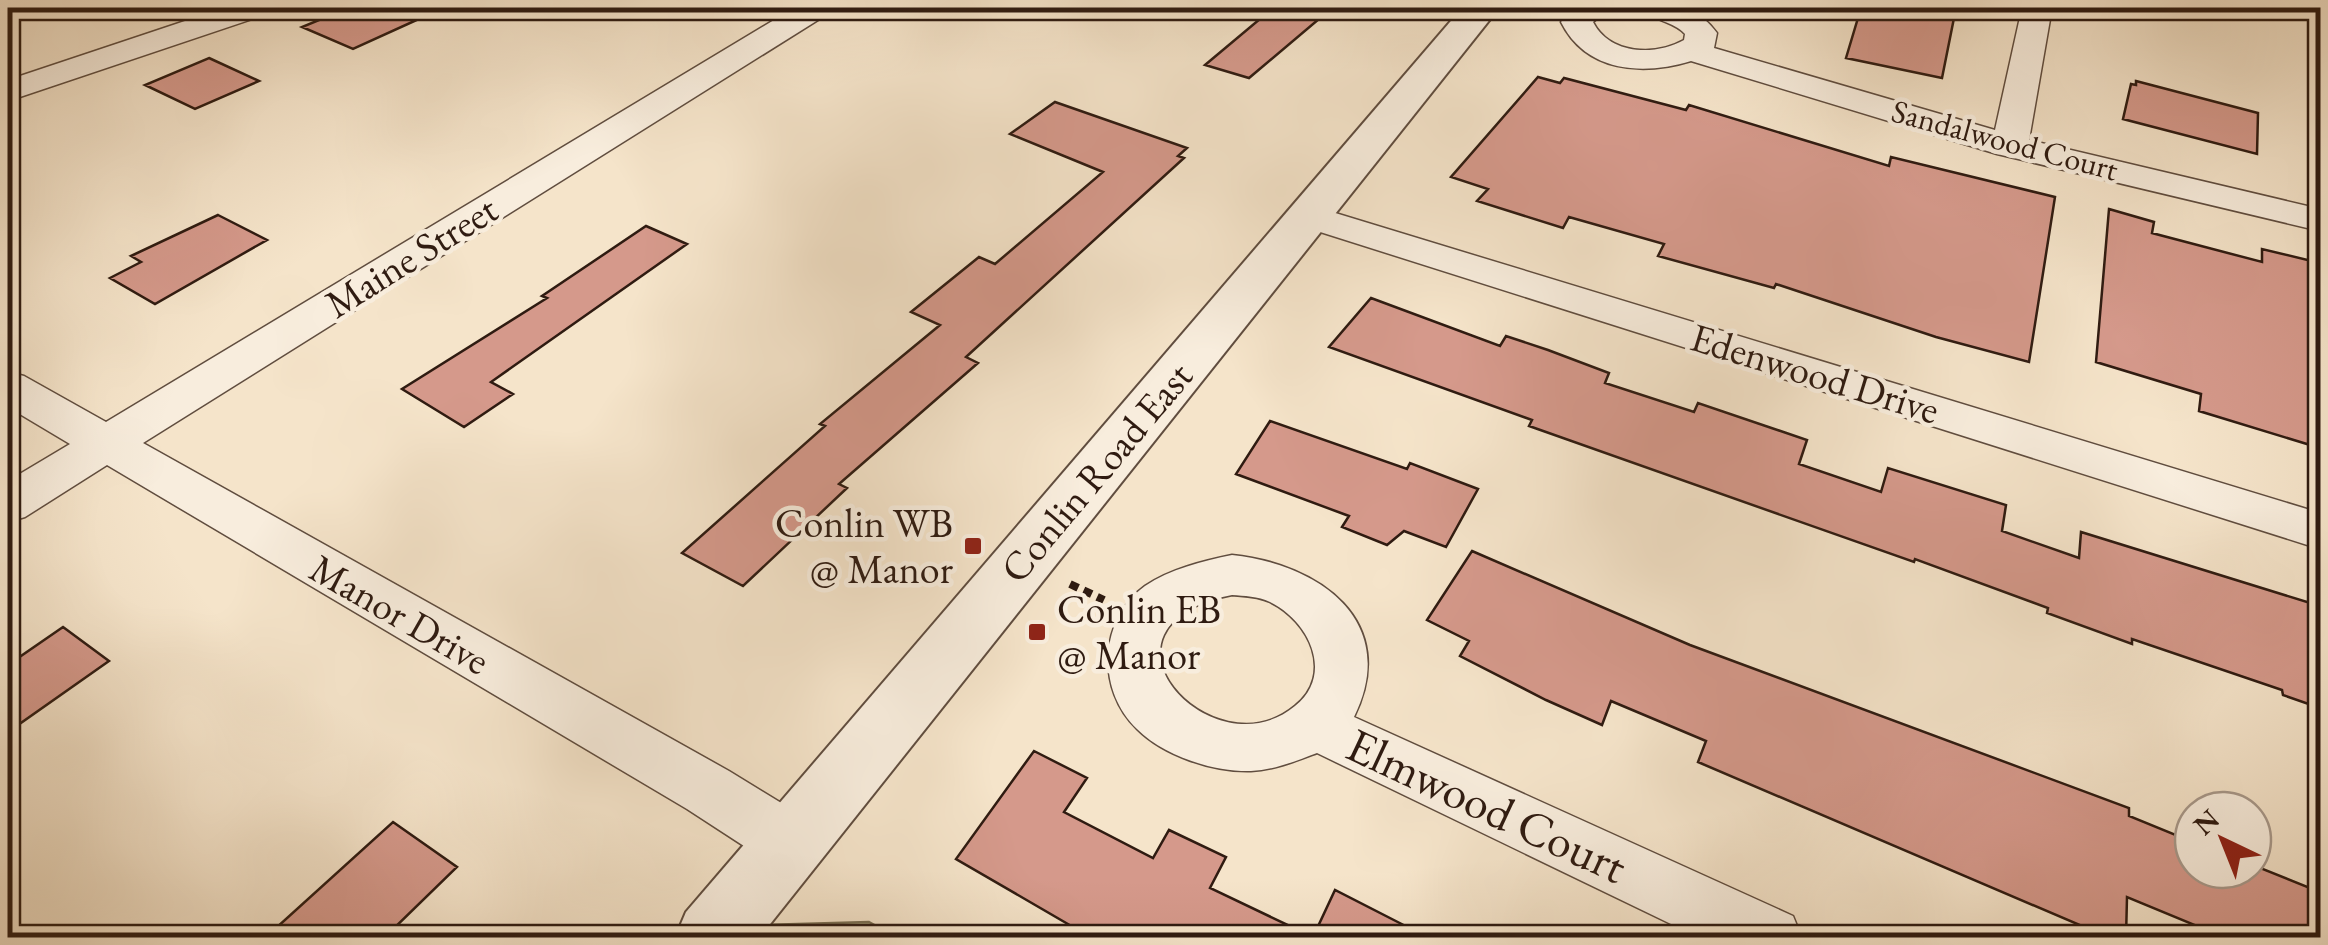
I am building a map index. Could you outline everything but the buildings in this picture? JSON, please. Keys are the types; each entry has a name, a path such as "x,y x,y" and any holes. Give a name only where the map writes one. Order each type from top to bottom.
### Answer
{"street":[{"path":"8,91 252,8"},
{"name":"Maine Street","path":"8,504 815,8"},
{"name":"Conlin Road East","path":"712,938 1481,8"},
{"name":"Sandalwood Court","path":"1594,8 1584,12 1577,22 1588,41 1603,50 1645,60 1692,51 2010,146 2320,220"},
{"path":"1660,8 1691,21 1700,33 1700,45 1692,51"},
{"path":"2010,146 2037,8"},
{"name":"Edenwood Drive","path":"1309,216 2320,531"},
{"name":"Manor Drive","path":"8,387 708,790 792,843"},
{"name":"Elmwood Court","path":"1232,575 1262,578 1290,588 1324,616 1342,652 1342,677 1332,703 1314,724 1284,740 1250,748 1214,744 1181,732 1154,711 1138,685 1133,656 1139,630 1165,599 1202,580 1232,575"},
{"name":"Elmwood Court","path":"1314,724 1770,938"}],"path":[{"path":"1020,564 1103,600 1139,630"}],"green space":[{"path":"869,922 896,937 718,938 727,926"}],"place":[{"name":"Conlin WB @ Manor","path":"973,546"},
{"name":"Conlin EB @ Manor","path":"1037,632"}]}
